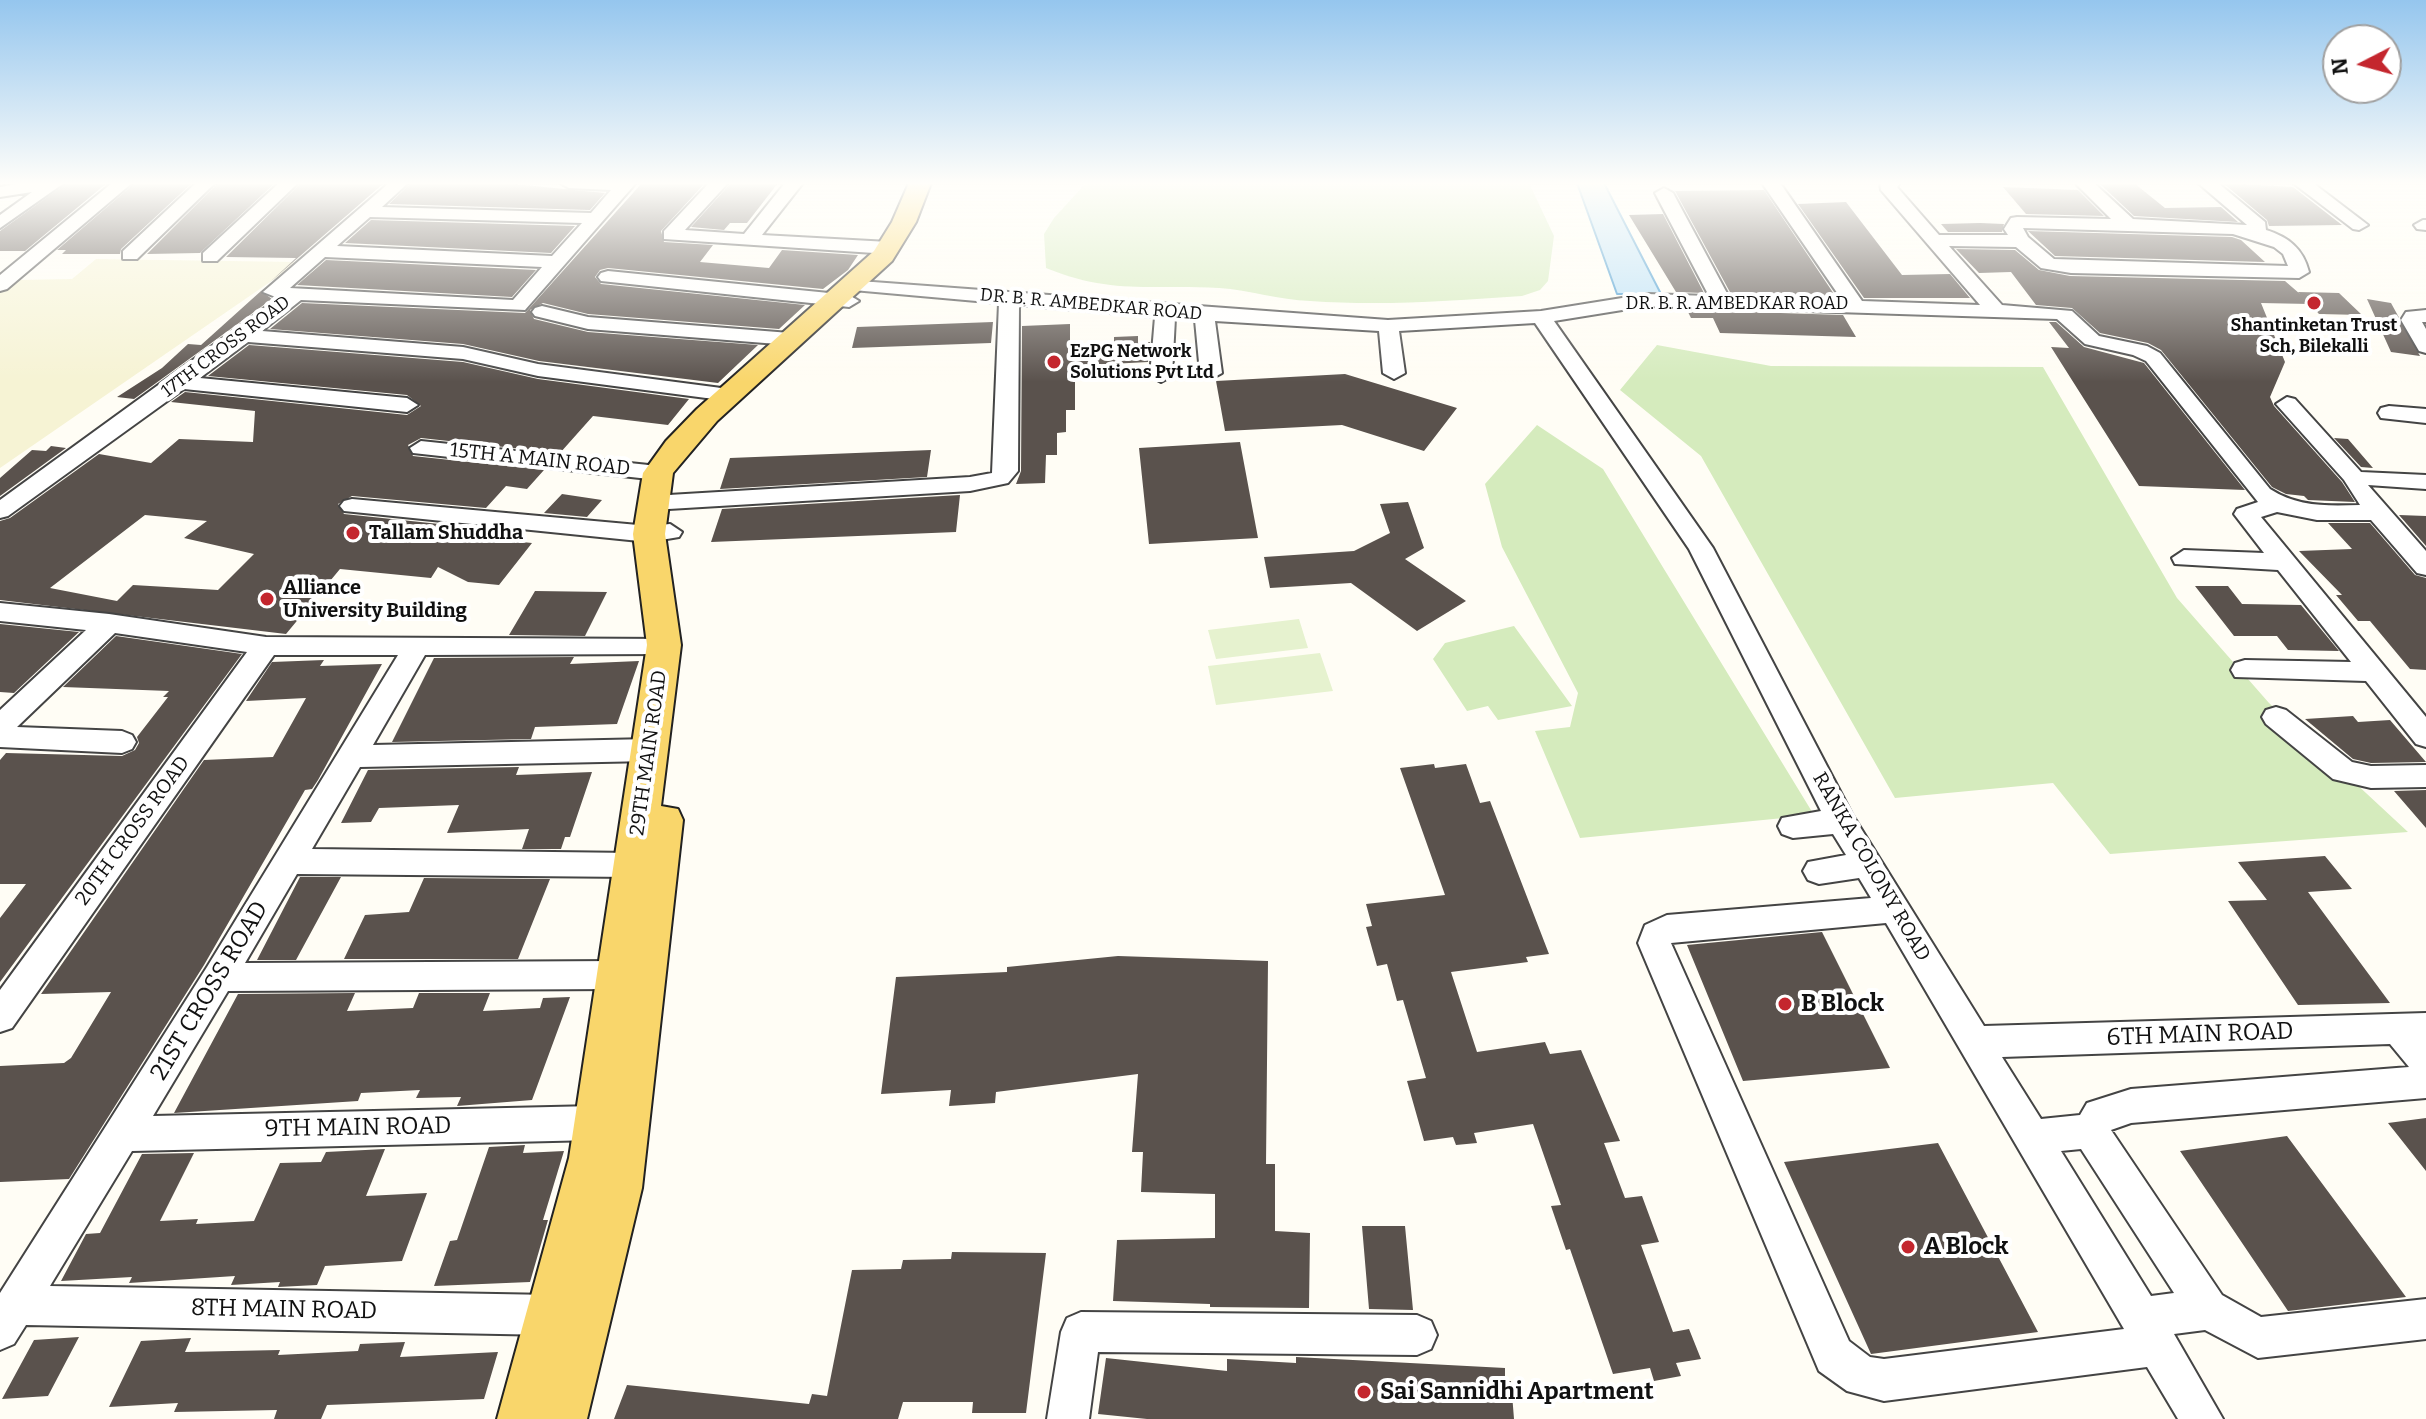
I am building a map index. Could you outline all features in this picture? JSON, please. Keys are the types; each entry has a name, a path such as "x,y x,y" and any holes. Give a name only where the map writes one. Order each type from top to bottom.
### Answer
{"main road":[{"name":"29TH MAIN ROAD","path":"560,1419 618,1188 684,645 660,509 694,450 851,293 888,249"},
{"name":"29TH MAIN ROAD","path":"524,1419 593,1158 595,1123 664,645 660,509 676,447 790,339 897,257 901,249"}],"street":[{"path":"0,285 43,249"},
{"path":"130,255 136,249"},
{"path":"210,257 218,249"},
{"path":"296,294 518,306 568,249"},
{"path":"1694,249 1721,301"},
{"path":"1817,249 1855,305"},
{"path":"1942,249 1995,310"},
{"path":"2031,249 2048,264 2299,272 2294,256 2288,249"},
{"path":"320,251 558,262"},
{"name":"17TH CROSS ROAD","path":"296,294 273,292 320,251"},
{"name":"DR. B. R. AMBEDKAR ROAD","path":"608,277 851,293 1009,298 1165,312 1388,326 1541,317 1600,305 1647,300 2064,314 2097,343 2147,352 2262,494 2276,504"},
{"name":"17TH CROSS ROAD","path":"0,511 244,336 296,294"},
{"path":"352,506 660,509 970,484 1000,478 1006,471 1009,298"},
{"path":"542,312 588,323 790,339"},
{"path":"1161,376 1165,312"},
{"path":"1204,314 1211,373"},
{"path":"2426,316 2413,316 2411,320 2426,347"},
{"name":"RANKA COLONY ROAD","path":"1541,317 1701,548 1841,821 2202,1419"},
{"path":"1388,326 1394,373"},
{"path":"244,336 463,353 538,370 729,395"},
{"path":"180,382 407,405"},
{"path":"2287,404 2355,479 2356,485 2378,512 2425,564"},
{"path":"2389,413 2426,416"},
{"name":"15TH A MAIN ROAD","path":"421,448 660,509"},
{"path":"2355,479 2380,477 2426,482"},
{"path":"2378,512 2305,511 2276,504 2246,514 2426,737"},
{"path":"2184,558 2285,562"},
{"path":"0,612 109,623 266,646 664,645"},
{"path":"6,714 109,623"},
{"name":"20TH CROSS ROAD","path":"0,1017 266,646"},
{"name":"21ST CROSS ROAD","path":"8,1318 219,977 416,648"},
{"path":"2245,670 2374,672"},
{"path":"2276,717 2343,771 2371,777 2426,776"},
{"path":"0,737 122,742"},
{"path":"352,756 650,750"},
{"path":"1793,826 1841,821"},
{"path":"288,861 633,865"},
{"path":"1819,871 1867,865"},
{"path":"1894,909 1667,929 1657,935 1654,943 1834,1356 1862,1376 1884,1380 2148,1331 2208,1309"},
{"path":"219,977 616,975"},
{"path":"2412,1028 2426,1062"},
{"name":"6TH MAIN ROAD","path":"1973,1042 2412,1028"},
{"path":"2090,1131 2100,1115 2131,1106 2426,1082"},
{"name":"9TH MAIN ROAD","path":"122,1134 595,1123"},
{"path":"2030,1137 2090,1131"},
{"path":"2090,1131 2208,1309 2258,1338 2426,1319"},
{"name":"8TH MAIN ROAD","path":"8,1318 552,1315"},
{"path":"1068,1419 1081,1332 1417,1335"}],"shaded area":[{"path":"96,259 299,262 0,468 0,293 18,280 72,279"}],"green space":[{"path":"1045,249 1552,249 1548,281 1540,290 1522,296 1442,301 1363,303 1298,300 1219,288 1132,287 1091,282 1046,268"},
{"path":"1657,345 1771,366 2043,367 2177,598 2269,703 2408,832 2110,854 2053,783 1895,798 1701,456 1620,390"},
{"path":"1537,425 1603,469 1814,815 1580,838 1535,731 1570,727 1578,693 1502,547 1485,484"},
{"path":"1299,619 1308,648 1216,659 1208,630"},
{"path":"1514,626 1572,706 1498,720 1488,706 1467,711 1433,659 1445,643"},
{"path":"1320,653 1333,691 1216,705 1208,666"}],"water":[{"path":"1601,249 1638,249 1661,294 1617,294"}],"building":[{"path":"0,249 27,249 25,251"},
{"path":"121,249 120,254 62,254 66,250 57,250"},
{"path":"152,249 204,249 200,253 147,254"},
{"path":"234,249 308,249 269,283 296,258 226,257"},
{"path":"473,249 554,249 551,253"},
{"path":"582,249 710,249 700,262 769,268 782,250 858,255 848,270 823,289 608,268 600,270 595,277 601,284 805,305 779,329 588,314 543,303 530,310 534,319 588,332 758,345 718,383 539,361 463,344 270,329 302,303 525,313"},
{"path":"1650,249 1681,249 1704,293 1676,292"},
{"path":"1707,249 1804,249 1836,297 1731,294"},
{"path":"1830,249 1882,249 1902,275 1950,274 1970,298 1864,298"},
{"path":"1956,249 2015,250 2039,270 2070,276 2285,281 2300,294 2298,292 2339,293 2362,315 2319,314 2310,304 2261,303 2285,362 2270,397 2274,406 2342,482 2355,502 2308,500 2304,496 2286,494 2272,487 2161,350 2148,343 2100,333 2072,308 2036,305 2011,272 1979,273"},
{"path":"2048,249 2251,249 2265,262 2055,256"},
{"path":"326,260 536,270 512,297 297,285"},
{"path":"261,291 272,299 134,399 117,397 162,368 188,344 201,345"},
{"path":"2367,299 2391,303 2420,356 2391,352"},
{"path":"1687,310 1843,315 1856,337 1720,333 1713,318 1691,318"},
{"path":"993,322 991,343 852,348 857,327"},
{"path":"2049,322 2056,322 2084,347 2144,363 2245,490 2139,486 2051,347 2069,348"},
{"path":"1070,324 1070,345 1114,344 1114,337 1138,336 1138,343 1150,342 1148,362 1110,364 1110,374 1075,375 1075,410 1066,410 1066,432 1057,433 1057,455 1046,455 1045,483 1016,484 1021,471 1022,326"},
{"path":"249,345 463,362 538,379 689,399 668,425 593,416 560,453 421,438 408,445 413,456 544,470 527,489 506,486 486,508 352,496 338,504 344,514 468,527 460,536 532,543 499,585 468,582 438,567 431,578 340,569 286,634 0,600 0,521 10,518 99,454 151,463 179,439 253,442 255,411 171,402 185,392 407,415 421,406 407,395 208,376","holes":["145,515 207,521 184,538 254,554 218,590 133,585 117,601 50,588"]},
{"path":"1345,374 1457,408 1424,451 1342,425 1225,431 1216,381"},
{"path":"2334,438 2348,439 2373,468 2361,467"},
{"path":"1240,442 1258,538 1149,544 1139,448"},
{"path":"51,446 66,448 0,496 0,478 32,450 46,451"},
{"path":"931,450 927,477 720,489 730,458"},
{"path":"562,494 602,500 587,517 544,513"},
{"path":"960,495 956,532 711,542 722,509"},
{"path":"1408,502 1424,548 1405,559 1466,601 1417,631 1351,583 1270,588 1264,557 1354,551 1390,533 1380,504"},
{"path":"2399,515 2426,516 2426,546"},
{"path":"2328,523 2370,523 2415,575 2426,578 2426,670 2410,669 2370,621 2358,621 2336,595 2342,595 2299,551 2352,549"},
{"path":"2195,586 2228,586 2242,604 2301,605 2339,651 2288,650 2277,636 2234,636"},
{"path":"535,591 607,592 585,636 509,635"},
{"path":"0,624 79,632 14,693 0,692"},
{"path":"116,636 242,654 0,982 0,918 26,884 0,884 0,760 6,753 122,756 135,750 139,743 137,737 168,697 163,697 169,691 63,687"},
{"path":"574,657 570,664 639,661 617,724 535,727 531,739 392,742 434,658"},
{"path":"324,660 320,666 382,664 318,780 312,789 305,790 204,965 69,1179 0,1182 0,1066 64,1063 71,1058 111,992 41,994 204,760 273,757 306,698 246,701 272,662"},
{"path":"2353,716 2358,722 2390,720 2426,762 2371,763 2353,759 2305,719"},
{"path":"1434,764 1435,768 1466,764 1480,803 1490,801 1549,954 1526,957 1528,962 1451,972 1477,1052 1545,1042 1550,1054 1581,1050 1620,1141 1604,1143 1625,1198 1642,1196 1659,1242 1641,1245 1673,1332 1689,1329 1701,1359 1676,1363 1681,1376 1654,1381 1650,1368 1613,1374 1570,1249 1566,1250 1551,1206 1561,1205 1533,1124 1474,1133 1477,1143 1456,1145 1453,1137 1424,1141 1407,1081 1426,1078 1403,1000 1397,1001 1387,964 1377,966 1366,927 1372,926 1366,904 1445,895 1400,768"},
{"path":"519,767 516,775 592,772 570,837 565,837 561,849 522,849 529,829 447,833 459,805 379,808 371,822 341,823 368,770"},
{"path":"2426,790 2426,828 2394,791"},
{"path":"2325,856 2352,889 2308,892 2390,1003 2298,1005 2228,901 2267,900 2238,862"},
{"path":"300,877 341,877 296,960 257,960"},
{"path":"424,878 550,879 518,959 344,959 365,915 409,912"},
{"name":"B Block","path":"1822,932 1890,1068 1743,1081 1687,945"},
{"path":"1118,956 1268,961 1266,1164 1275,1164 1275,1231 1310,1233 1309,1308 1210,1307 1210,1304 1113,1301 1117,1240 1215,1238 1215,1194 1141,1192 1143,1152 1132,1152 1138,1074 996,1092 995,1103 949,1106 951,1090 881,1094 896,977 1007,972 1007,967"},
{"path":"355,993 347,1011 413,1008 419,993 490,993 483,1011 540,1008 543,998 570,997 532,1100 457,1106 461,1097 416,1098 420,1090 361,1093 358,1101 174,1113 238,994"},
{"path":"2426,1118 2426,1171 2388,1123"},
{"path":"2287,1136 2406,1297 2288,1311 2180,1151"},
{"name":"A Block","path":"1938,1143 2038,1332 1871,1354 1784,1162"},
{"path":"525,1145 523,1153 564,1151 543,1220 548,1220 530,1282 434,1286 450,1241 457,1240 489,1147"},
{"path":"385,1149 366,1196 427,1193 402,1261 325,1266 317,1285 278,1287 280,1282 231,1285 235,1276 129,1283 132,1277 61,1281 86,1234 100,1233 142,1154 194,1153 160,1221 198,1219 196,1224 254,1221 280,1163 321,1162 326,1152"},
{"path":"1362,1226 1405,1226 1413,1310 1369,1309"},
{"path":"952,1252 1046,1253 1026,1413 972,1413 973,1402 903,1402 898,1419 614,1419 627,1385 809,1404 812,1394 827,1396 852,1270 901,1269 903,1260 951,1259"},
{"path":"79,1337 48,1396 2,1399 34,1340"},
{"path":"191,1338 185,1352 280,1350 278,1355 358,1351 360,1344 405,1342 400,1357 498,1352 484,1399 327,1405 321,1419 274,1419 277,1410 174,1412 178,1403 109,1407 141,1341"},
{"path":"1296,1357 1505,1368 1505,1381 1511,1381 1514,1419 1147,1419 1098,1414 1106,1358 1227,1371 1227,1359 1296,1363"}],"place":[{"name":"Shantinketan Trust Sch, Bilekalli","path":"2314,303"},
{"name":"EzPG Network Solutions Pvt Ltd","path":"1054,362"},
{"name":"Tallam Shuddha","path":"353,533"},
{"name":"Alliance University Building","path":"267,599"},
{"name":"B Block","path":"1785,1004"},
{"name":"A Block","path":"1908,1247"},
{"name":"Sai Sannidhi Apartment","path":"1364,1392"}]}
